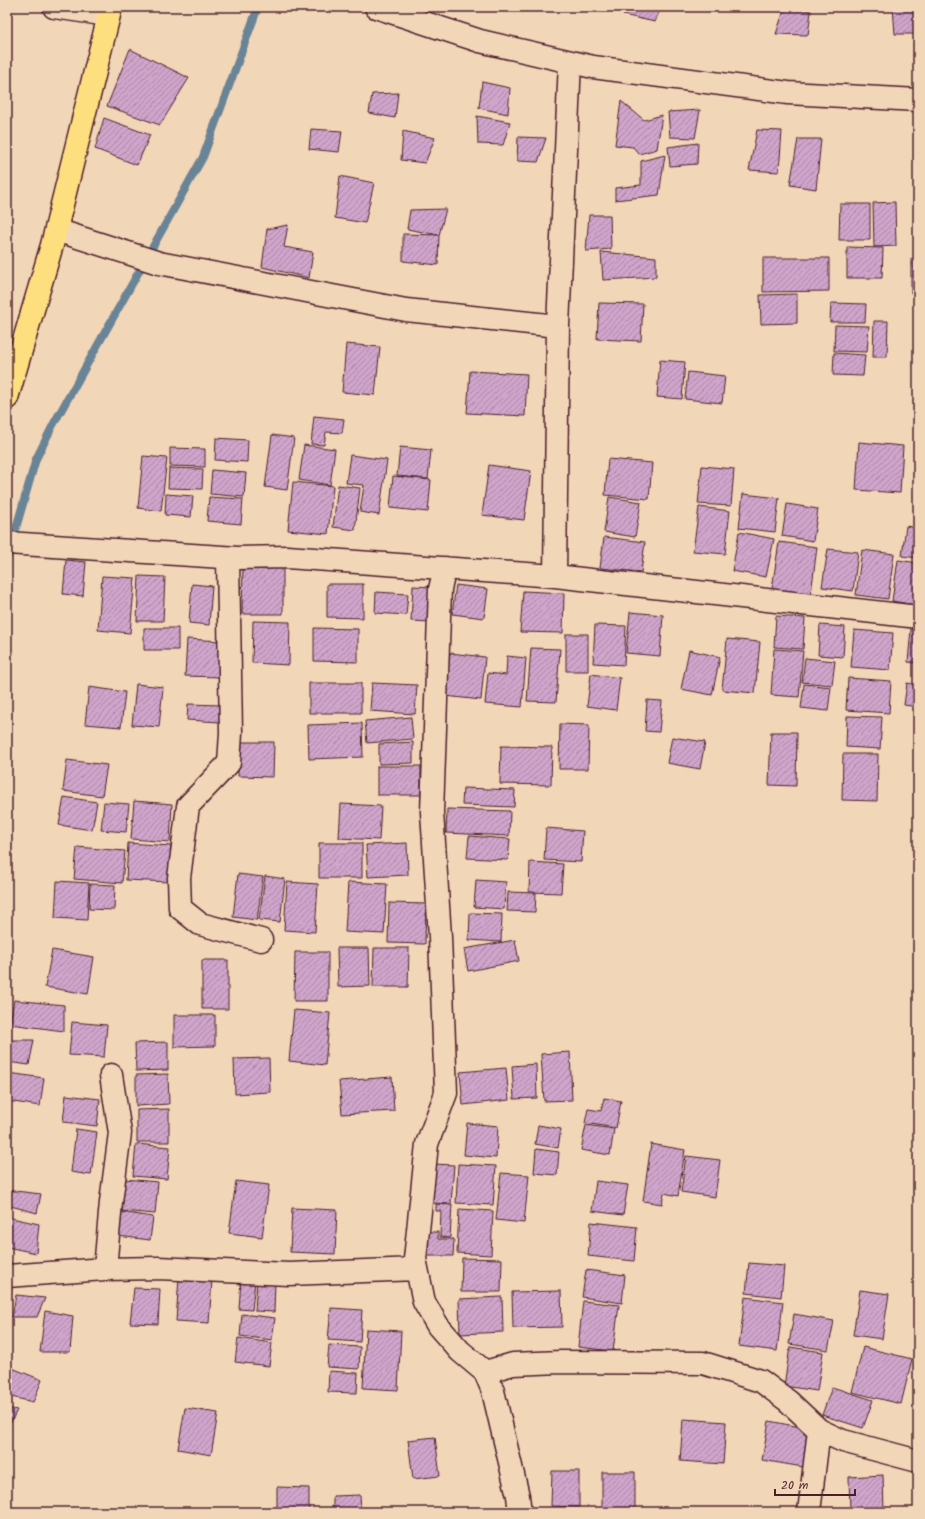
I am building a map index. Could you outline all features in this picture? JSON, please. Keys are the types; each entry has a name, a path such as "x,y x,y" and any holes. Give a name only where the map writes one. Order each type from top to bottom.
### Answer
{"main road":[{"path":"7,398 56,230 110,11"}],"street":[{"path":"54,7 110,11"},
{"path":"376,7 480,41 593,67 788,93 918,100"},
{"path":"556,576 558,326 570,62"},
{"path":"56,230 159,263 406,310 558,326"},
{"path":"15,544 228,558 286,557 556,576 918,617"},
{"path":"228,558 232,733 229,764 188,806 179,878 180,908 200,924 261,940"},
{"path":"445,568 440,589 432,812 440,937 446,1093 427,1144 415,1259 424,1302 438,1326 460,1351 485,1372 493,1391 518,1496 520,1512"},
{"path":"105,1268 111,1202 120,1133 110,1074"},
{"path":"7,1276 105,1268 158,1268 289,1274 417,1269"},
{"path":"485,1372 513,1364 527,1363 703,1363 761,1381 788,1401 820,1430 843,1441 918,1461"},
{"path":"809,1512 820,1430"}],"building":[{"path":"627,7 661,7 655,22 623,15"},
{"path":"785,7 811,11 808,35 776,34"},
{"path":"893,7 918,7 918,34 895,34"},
{"path":"130,49 189,78 160,125 107,106"},
{"path":"482,82 510,88 508,114 479,108"},
{"path":"398,93 395,118 369,113 372,94"},
{"path":"621,101 644,120 662,115 657,149 639,154 633,147 615,145"},
{"path":"700,110 695,138 670,137 668,112"},
{"path":"477,116 510,122 503,145 478,144"},
{"path":"104,118 150,135 137,165 95,149"},
{"path":"311,129 342,131 339,152 309,149"},
{"path":"757,130 782,131 779,172 749,170"},
{"path":"403,131 435,138 425,163 401,160"},
{"path":"518,137 546,138 538,162 517,161"},
{"path":"798,139 821,139 816,189 790,185"},
{"path":"698,143 697,164 670,166 668,147"},
{"path":"665,155 659,195 615,200 615,188 641,185 641,161"},
{"path":"340,176 374,183 365,223 335,218"},
{"path":"895,202 896,246 874,247 873,203"},
{"path":"840,204 870,204 870,240 839,240"},
{"path":"446,209 439,235 407,229 410,210"},
{"path":"589,215 610,215 611,249 586,251"},
{"path":"288,225 284,247 313,252 309,278 262,267 267,229"},
{"path":"403,234 439,235 438,265 403,261"},
{"path":"847,247 883,248 882,278 847,278"},
{"path":"601,252 656,257 656,277 603,280"},
{"path":"763,258 829,258 829,291 763,292"},
{"path":"911,259 918,259 918,293 911,293"},
{"path":"797,294 797,323 761,324 760,295"},
{"path":"599,303 643,304 641,341 597,339"},
{"path":"831,303 866,304 865,322 830,322"},
{"path":"874,321 888,321 887,357 873,357"},
{"path":"835,325 869,326 867,352 834,351"},
{"path":"346,344 380,347 375,395 342,392"},
{"path":"834,353 865,355 863,376 833,375"},
{"path":"660,360 685,362 682,399 657,397"},
{"path":"470,371 527,374 525,416 467,413"},
{"path":"688,372 725,376 722,403 685,399"},
{"path":"314,416 344,419 342,433 326,432 324,445 311,444"},
{"path":"272,435 294,438 287,490 265,487"},
{"path":"216,438 248,440 247,462 215,460"},
{"path":"859,442 903,446 900,493 856,490"},
{"path":"304,445 335,449 330,485 299,480"},
{"path":"400,447 431,450 428,479 397,476"},
{"path":"170,448 205,449 205,467 170,466"},
{"path":"350,455 387,460 379,515 360,512 364,485 346,483"},
{"path":"143,456 167,458 161,511 138,508"},
{"path":"608,459 652,463 649,499 605,495"},
{"path":"489,465 531,471 524,520 482,515"},
{"path":"702,466 734,469 731,506 698,504"},
{"path":"169,468 203,469 202,489 168,488"},
{"path":"212,470 246,473 244,497 210,494"},
{"path":"393,476 431,480 428,512 390,508"},
{"path":"293,482 333,486 328,534 288,530"},
{"path":"338,485 360,488 355,530 333,527"},
{"path":"166,494 193,496 191,517 165,515"},
{"path":"743,494 779,498 775,532 739,528"},
{"path":"209,497 243,499 241,524 207,521"},
{"path":"609,497 641,502 635,537 604,532"},
{"path":"787,504 818,509 813,541 782,536"},
{"path":"699,507 730,511 725,554 693,551"},
{"path":"906,526 918,528 918,558 902,556"},
{"path":"739,532 774,539 766,577 732,571"},
{"path":"604,537 645,542 641,572 600,568"},
{"path":"779,542 817,547 811,594 772,589"},
{"path":"828,549 858,552 853,591 822,587"},
{"path":"862,550 894,554 888,599 856,595"},
{"path":"66,560 86,562 83,596 63,594"},
{"path":"898,560 918,563 918,584 915,605 892,601"},
{"path":"243,565 283,565 283,614 242,614"},
{"path":"102,576 135,578 130,633 98,630"},
{"path":"139,576 165,577 163,621 137,621"},
{"path":"192,584 212,586 209,625 189,623"},
{"path":"327,584 363,584 363,618 327,617"},
{"path":"456,585 488,589 484,618 452,614"},
{"path":"413,586 433,587 431,622 411,621"},
{"path":"523,591 564,593 563,633 520,632"},
{"path":"376,592 408,594 406,615 375,613"},
{"path":"630,612 663,615 660,656 626,653"},
{"path":"776,616 805,618 803,649 774,647"},
{"path":"253,621 290,622 289,665 252,663"},
{"path":"595,625 626,626 624,665 593,663"},
{"path":"820,625 845,627 843,657 818,655"},
{"path":"144,628 178,628 178,650 144,650"},
{"path":"314,628 358,629 358,662 314,661"},
{"path":"911,629 918,630 918,663 908,662"},
{"path":"854,630 893,633 890,670 851,667"},
{"path":"566,634 588,634 588,671 566,671"},
{"path":"187,639 222,641 220,677 185,676"},
{"path":"727,639 760,642 755,693 722,690"},
{"path":"531,648 560,649 556,702 527,701"},
{"path":"774,649 803,651 799,697 771,695"},
{"path":"689,650 720,657 712,695 681,689"},
{"path":"450,653 485,657 481,700 445,696"},
{"path":"507,656 526,658 522,707 485,704 488,673 506,675"},
{"path":"805,658 835,661 832,685 802,682"},
{"path":"591,674 620,678 616,710 587,706"},
{"path":"848,678 891,681 889,713 846,710"},
{"path":"309,683 361,683 361,713 309,713"},
{"path":"372,683 417,685 415,714 370,711"},
{"path":"907,683 918,685 918,707 904,705"},
{"path":"136,684 163,687 159,727 132,725"},
{"path":"804,684 831,687 828,711 801,708"},
{"path":"89,687 125,692 121,727 85,724"},
{"path":"647,700 662,701 659,732 645,731"},
{"path":"188,704 220,705 220,722 187,720"},
{"path":"847,716 882,717 880,749 846,747"},
{"path":"411,717 413,739 367,743 365,721"},
{"path":"362,723 363,757 309,759 308,725"},
{"path":"560,724 589,725 588,769 559,769"},
{"path":"771,732 797,732 796,786 769,785"},
{"path":"672,737 705,742 700,769 667,763"},
{"path":"239,742 274,742 273,777 238,776"},
{"path":"413,742 413,763 379,764 379,744"},
{"path":"501,746 552,747 551,785 500,784"},
{"path":"843,754 878,754 877,801 842,800"},
{"path":"67,760 107,765 102,796 63,791"},
{"path":"377,766 421,766 421,795 377,795"},
{"path":"463,788 515,790 514,807 462,805"},
{"path":"64,797 97,802 92,830 59,825"},
{"path":"134,801 172,804 170,842 131,839"},
{"path":"104,802 129,804 126,832 101,830"},
{"path":"341,804 381,806 379,840 339,838"},
{"path":"447,809 510,811 509,836 446,833"},
{"path":"546,828 583,831 581,862 544,860"},
{"path":"469,836 510,839 508,860 467,858"},
{"path":"128,843 171,846 169,882 126,880"},
{"path":"319,843 362,843 362,878 319,878"},
{"path":"407,843 408,875 368,877 366,845"},
{"path":"77,847 125,851 122,883 74,879"},
{"path":"530,862 563,864 561,893 529,892"},
{"path":"238,874 263,877 257,920 233,917"},
{"path":"265,876 285,879 280,922 259,920"},
{"path":"476,880 506,882 504,909 474,907"},
{"path":"57,881 89,883 87,920 55,918"},
{"path":"287,882 318,884 315,932 284,930"},
{"path":"348,882 387,884 384,934 345,932"},
{"path":"90,884 115,885 114,910 89,909"},
{"path":"508,892 536,893 535,912 507,911"},
{"path":"389,903 426,904 425,944 388,943"},
{"path":"470,913 502,914 501,942 469,940"},
{"path":"515,940 519,961 468,971 464,949"},
{"path":"337,948 369,948 370,986 338,987"},
{"path":"374,948 409,948 408,987 373,987"},
{"path":"52,950 94,957 88,994 45,987"},
{"path":"295,952 328,952 328,1001 294,1001"},
{"path":"202,960 228,960 228,1009 202,1009"},
{"path":"14,1000 64,1005 64,1031 10,1024"},
{"path":"294,1010 330,1013 325,1065 289,1061"},
{"path":"174,1015 215,1015 215,1046 174,1047"},
{"path":"72,1022 107,1025 104,1057 69,1055"},
{"path":"7,1040 34,1040 29,1065 7,1062"},
{"path":"168,1042 168,1070 136,1071 135,1043"},
{"path":"570,1052 572,1100 544,1101 541,1054"},
{"path":"269,1058 270,1092 235,1094 234,1059"},
{"path":"536,1064 537,1098 514,1099 512,1066"},
{"path":"506,1068 509,1100 463,1105 460,1072"},
{"path":"8,1073 44,1078 40,1106 7,1101"},
{"path":"168,1074 169,1104 136,1106 136,1075"},
{"path":"392,1077 394,1111 342,1114 339,1081"},
{"path":"66,1095 100,1099 97,1126 63,1122"},
{"path":"604,1098 621,1101 616,1128 585,1123 588,1109 601,1111"},
{"path":"169,1109 169,1142 137,1142 137,1110"},
{"path":"467,1123 498,1126 496,1158 464,1155"},
{"path":"538,1125 561,1129 558,1148 535,1144"},
{"path":"586,1125 614,1129 610,1155 581,1150"},
{"path":"76,1129 97,1132 91,1175 71,1172"},
{"path":"136,1144 170,1147 167,1179 133,1176"},
{"path":"651,1144 685,1150 678,1196 664,1193 662,1204 643,1201"},
{"path":"536,1149 559,1152 557,1175 534,1173"},
{"path":"686,1156 720,1160 715,1197 681,1192"},
{"path":"433,1164 454,1165 451,1204 431,1203"},
{"path":"458,1164 496,1166 493,1205 456,1203"},
{"path":"501,1173 529,1175 524,1223 496,1220"},
{"path":"125,1179 158,1182 155,1214 122,1211"},
{"path":"236,1181 269,1185 262,1237 229,1233"},
{"path":"596,1181 628,1185 623,1215 592,1211"},
{"path":"7,1190 41,1194 37,1213 7,1205"},
{"path":"436,1204 452,1205 450,1238 440,1237 441,1211 436,1211"},
{"path":"292,1208 337,1210 335,1254 290,1252"},
{"path":"459,1209 493,1211 491,1255 457,1253"},
{"path":"121,1212 153,1217 150,1240 118,1236"},
{"path":"7,1217 39,1224 36,1253 7,1247"},
{"path":"591,1222 637,1227 634,1261 588,1256"},
{"path":"427,1232 438,1232 438,1239 454,1239 453,1256 426,1256"},
{"path":"462,1258 502,1259 501,1292 461,1292"},
{"path":"749,1263 784,1266 781,1297 746,1293"},
{"path":"586,1270 625,1275 622,1303 582,1297"},
{"path":"15,1275 7,1305 7,1277"},
{"path":"179,1277 212,1280 209,1323 176,1321"},
{"path":"241,1280 255,1281 252,1310 239,1309"},
{"path":"257,1280 275,1281 274,1312 255,1311"},
{"path":"134,1288 160,1289 158,1324 130,1323"},
{"path":"860,1290 889,1294 882,1339 853,1335"},
{"path":"561,1291 562,1327 513,1328 512,1292"},
{"path":"16,1295 45,1298 37,1317 12,1317"},
{"path":"502,1297 503,1332 460,1334 459,1299"},
{"path":"745,1297 783,1302 777,1351 739,1346"},
{"path":"583,1301 619,1305 613,1351 578,1347"},
{"path":"331,1308 362,1310 360,1342 328,1340"},
{"path":"45,1311 73,1316 70,1352 40,1352"},
{"path":"242,1314 275,1318 272,1340 240,1336"},
{"path":"794,1314 834,1321 828,1350 789,1344"},
{"path":"366,1329 401,1331 398,1390 363,1388"},
{"path":"238,1338 272,1343 269,1366 235,1362"},
{"path":"329,1345 360,1347 359,1369 327,1367"},
{"path":"790,1347 823,1352 817,1391 784,1386"},
{"path":"863,1347 912,1359 901,1404 852,1392"},
{"path":"7,1366 42,1380 33,1402 7,1396"},
{"path":"329,1371 358,1373 357,1393 328,1392"},
{"path":"832,1387 873,1400 863,1428 822,1415"},
{"path":"7,1408 17,1410 7,1430"},
{"path":"185,1408 218,1413 211,1455 178,1449"},
{"path":"683,1419 726,1422 723,1464 680,1461"},
{"path":"769,1421 810,1429 803,1467 762,1460"},
{"path":"435,1437 440,1476 413,1479 408,1440"},
{"path":"7,1441 10,1441 7,1459"},
{"path":"552,1471 579,1471 579,1507 551,1506"},
{"path":"602,1472 635,1472 635,1510 602,1511"},
{"path":"883,1475 884,1512 850,1512 849,1477"},
{"path":"277,1487 309,1488 309,1512 277,1512"},
{"path":"360,1495 361,1512 333,1512 333,1496"}],"waterway":[{"path":"7,559 36,459 53,425 203,157 258,7"}]}
